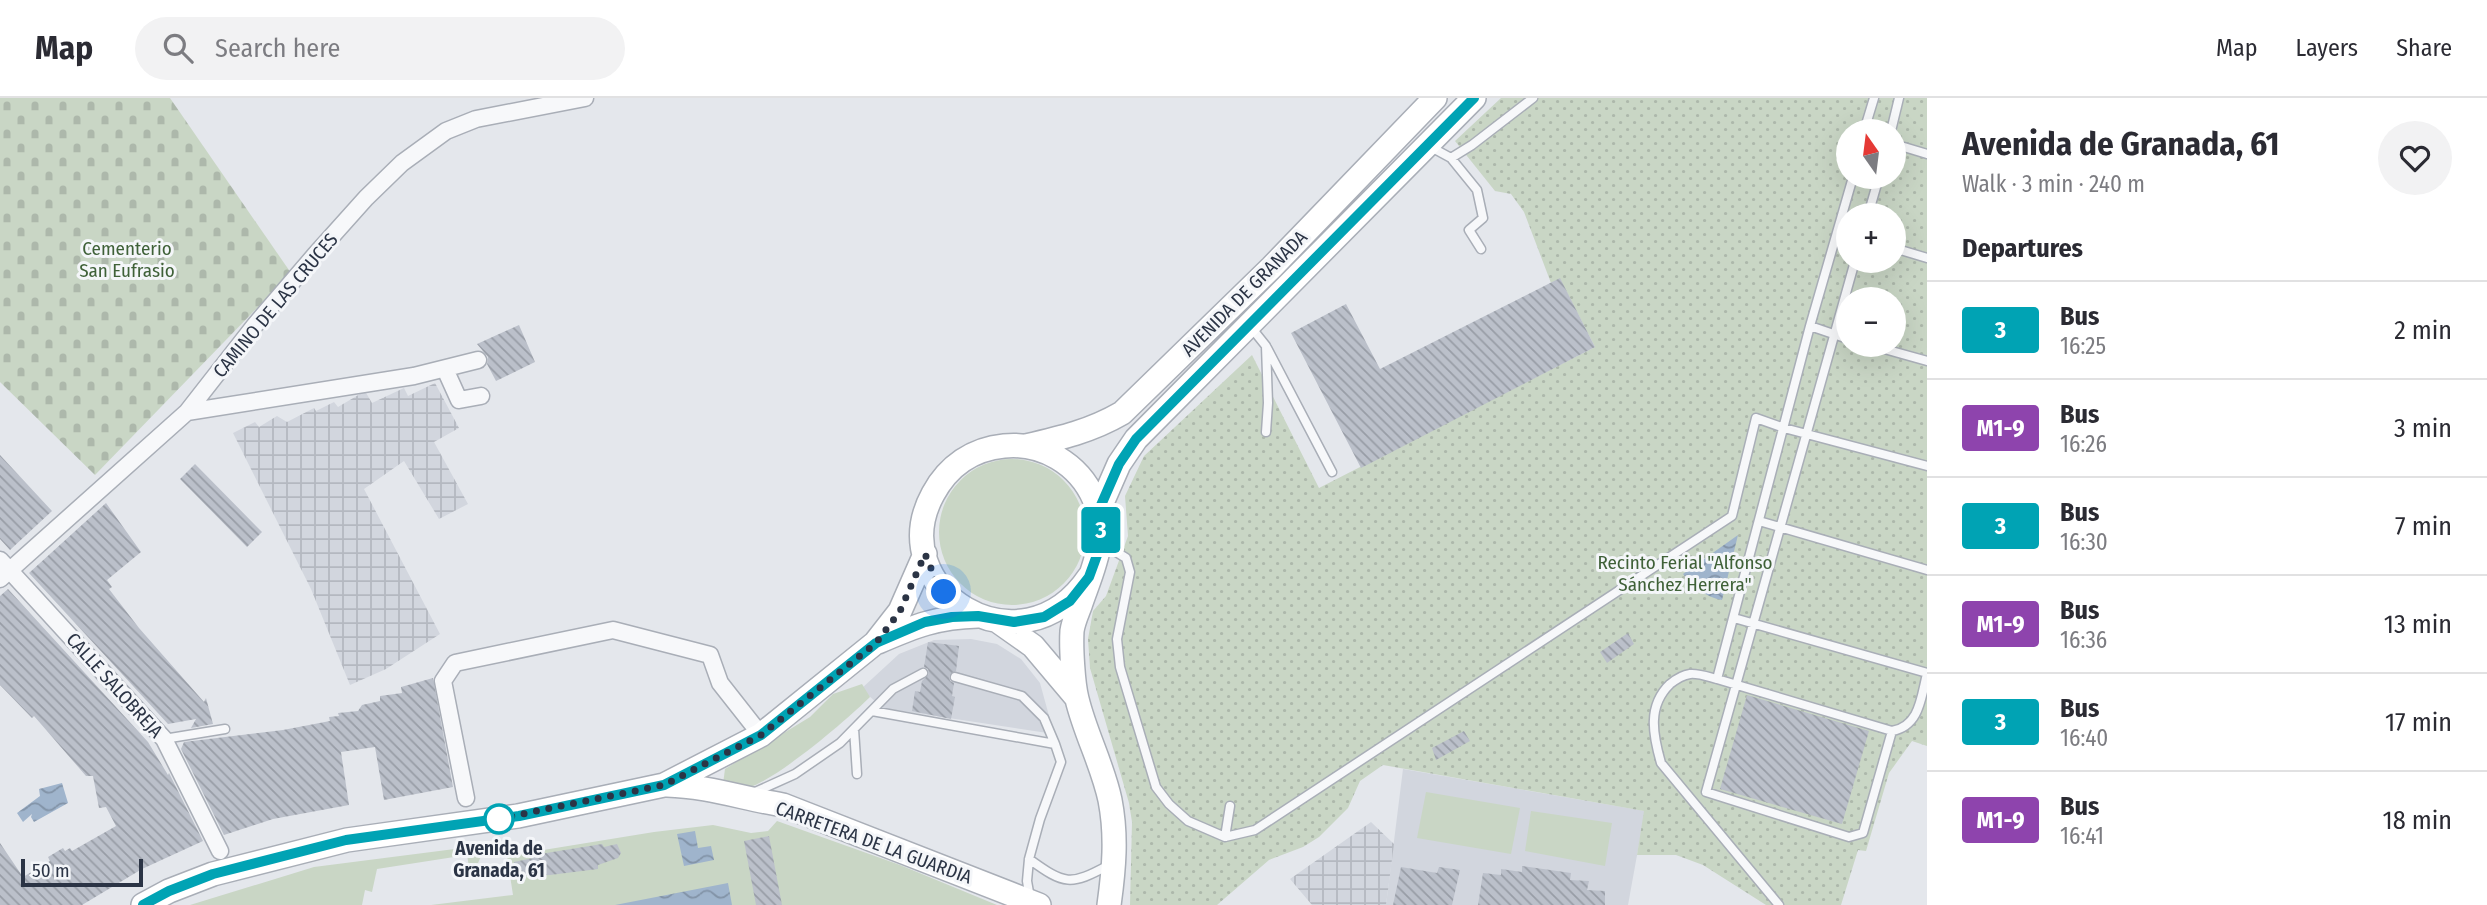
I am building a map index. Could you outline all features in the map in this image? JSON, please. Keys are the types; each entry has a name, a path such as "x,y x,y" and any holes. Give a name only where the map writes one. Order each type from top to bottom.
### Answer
{"street":[{"name":"CAMINO DE LAS CRUCES","path":"3,570 187,412 255,325 315,255 366,198 402,163 446,131 476,119 585,98"},
{"name":"AVENIDA DE GRANADA","path":"1026,446 1071,436 1097,427 1122,413 1272,267 1435,98"},
{"name":"AVENIDA DE GRANADA","path":"1098,512 1119,464 1136,439 1474,98"},
{"path":"187,412 414,376 478,360"},
{"path":"445,369 459,400 481,396"},
{"path":"1076,697 1033,646 989,619 966,610 944,592 925,554 923,540 926,511 931,498 947,473 969,456 983,450 1011,445 1026,446 1050,454 1072,468 1088,488 1098,512 1100,547 1072,629 1076,697 1110,797 1115,832 1115,862 1109,905"},
{"path":"143,905 169,891 213,874 346,840 519,816 664,785 761,735 876,643 900,611 925,554"},
{"name":"CALLE SALOBREJA","path":"3,570 164,739 220,851"},
{"path":"876,643 925,622 952,617 1014,622 1044,617 1070,601 1089,577"},
{"path":"466,798 443,681 455,663 600,632 613,630 710,655 720,683 761,735"},
{"name":"CARRETERA DE LA GUARDIA","path":"664,785 695,786 740,798 783,805 1035,903"}],"lane":[{"path":"1451,158 1533,98"},
{"path":"1868,119 1874,98"},
{"path":"1894,119 1899,98"},
{"path":"1426,145 1451,158 1477,190 1483,218 1469,230 1481,248"},
{"path":"1906,148 1927,154"},
{"path":"1717,679 1810,326 1836,242"},
{"path":"1906,252 1927,258"},
{"path":"1852,273 1706,792 1849,837 1863,833 1892,731"},
{"path":"1250,326 1266,346 1332,472"},
{"path":"1810,326 1835,335"},
{"path":"1266,346 1266,432"},
{"path":"1906,355 1927,361"},
{"path":"1100,547 1113,550 1126,558 1130,572 1117,639 1120,667 1156,787 1169,804 1188,821 1225,836 1255,830 1732,516 1756,418 1927,466"},
{"path":"1759,521 1927,570"},
{"path":"1734,618 1927,674 1916,715 1904,729 1892,731 1717,679 1690,674 1676,679 1662,692 1653,713 1653,737 1661,763 1779,905"},
{"path":"740,798 795,774 840,743 893,689 923,673"},
{"path":"955,677 1022,696 1044,718 1055,744 1061,762 1029,859 1027,881 1035,903"},
{"path":"872,711 1055,744"},
{"path":"164,739 225,729"},
{"path":"854,729 857,774"},
{"path":"1225,836 1230,806"},
{"path":"1029,859 1055,877 1071,881 1092,875 1115,862"}],"shaded area":[{"path":"435,383 459,428 434,442 468,504 439,519 404,461 364,489 440,634 386,669 350,685 311,589 233,433 255,422 259,427 277,416 287,422 314,408 316,411 334,402 338,407 365,391 372,403 404,388 408,396"},
{"path":"971,639 997,644 1021,659 1040,683 1054,734 883,708 861,689 899,654 934,640"},
{"path":"1403,769 1645,811 1628,905 1386,905"},
{"path":"1371,822 1394,844 1386,905 1312,905 1290,879"}],"green space":[{"name":"Cementerio San Eufrasio","path":"0,98 170,98 291,273 95,475 0,382"},
{"name":"Recinto Ferial \"Alfonso Sánchez Herrera\"","path":"1501,98 1927,98 1927,746 1912,741 1889,773 1866,851 1858,850 1841,905 1766,905 1703,865 1676,855 1637,855 1644,811 1383,765 1360,781 1348,808 1319,837 1303,847 1269,860 1217,905 1130,905 1132,822 1129,803 1090,668 1088,639 1093,611 1106,596 1128,536 1125,496 1144,456 1252,355 1319,488 1595,347 1560,279 1551,283 1524,212 1511,194 1495,191 1455,141"},
{"path":"1012,459 1040,465 1063,481 1079,504 1085,532 1079,560 1063,583 1040,599 1012,605 984,599 961,583 945,560 939,532 945,504 961,481 984,465"},
{"path":"862,684 870,697 786,767 751,787 736,790 723,784 725,769 810,717 833,694"},
{"path":"1426,792 1520,808 1511,854 1417,838"},
{"path":"1531,811 1612,823 1605,866 1525,851"},
{"path":"777,821 900,865 997,905 431,905 513,895 507,856 713,825 751,833 768,831"},
{"path":"486,845 478,863 469,867 467,855 377,869 372,892 365,890 362,905 190,905 314,867"}],"water":[{"path":"1738,535 1722,600 1711,597 1695,587 1683,574"},
{"path":"62,783 68,803 34,822 32,814 23,822 17,813 40,796 39,789"},
{"path":"695,831 698,848 711,846 714,860 684,866 677,834"},
{"path":"728,883 732,905 615,905"}],"building":[{"path":"1560,278 1595,347 1361,468 1291,333 1346,304 1380,369"},
{"path":"519,325 535,362 496,381 487,364 488,357 477,344"},
{"path":"0,455 52,511 10,550 0,539"},
{"path":"195,464 262,532 247,547 180,479"},
{"path":"106,503 141,552 107,580 112,587 109,589 139,628 204,702 206,698 213,724 191,728 196,719 168,724 29,573"},
{"path":"8,589 148,742 168,775 169,773 203,841 142,869 82,905 0,905 0,843 23,877 50,861 48,857 63,848 65,851 70,848 72,851 116,826 106,807 99,808 93,776 86,776 34,716 32,718 0,685 0,596"},
{"path":"1628,633 1634,644 1607,663 1600,652"},
{"path":"928,642 959,646 956,671 949,676 954,683 952,696 955,697 951,719 912,711 915,691 920,692 922,681 929,674 924,667"},
{"path":"433,678 453,787 384,800 375,747 341,752 349,805 273,819 224,835 181,749 184,742 283,730 330,721 329,717 339,716 338,713 358,711 362,705 380,701 380,696 402,693 401,687"},
{"path":"1747,695 1869,731 1842,824 1720,789"},
{"path":"1464,731 1470,741 1436,760 1432,748"},
{"path":"769,836 782,905 756,905 744,841"},
{"path":"602,844 604,847 617,844 621,853 618,858 598,865 598,869 515,876 514,862 533,858 534,855"},
{"path":"1522,866 1571,873 1570,880 1589,881 1587,890 1605,891 1605,905 1478,905 1483,873 1501,875 1501,869 1522,872"},
{"path":"1401,867 1437,873 1439,867 1460,870 1452,905 1393,905"}],"bus line":[{"name":"3","path":"143,905 169,891 213,874 346,840 519,816 664,785 761,735 876,643 925,622 952,617 978,616 1014,622 1044,617 1058,610 1081,590 1096,562 1101,530 1098,512 1119,464 1136,439 1474,98"}],"place":[{"name":"Avenida de Granada, 61","path":"499,819"}],"route":[{"path":"499,819 493,820 664,785 761,735 876,643 900,611 925,554 929,567 944,592"}]}
